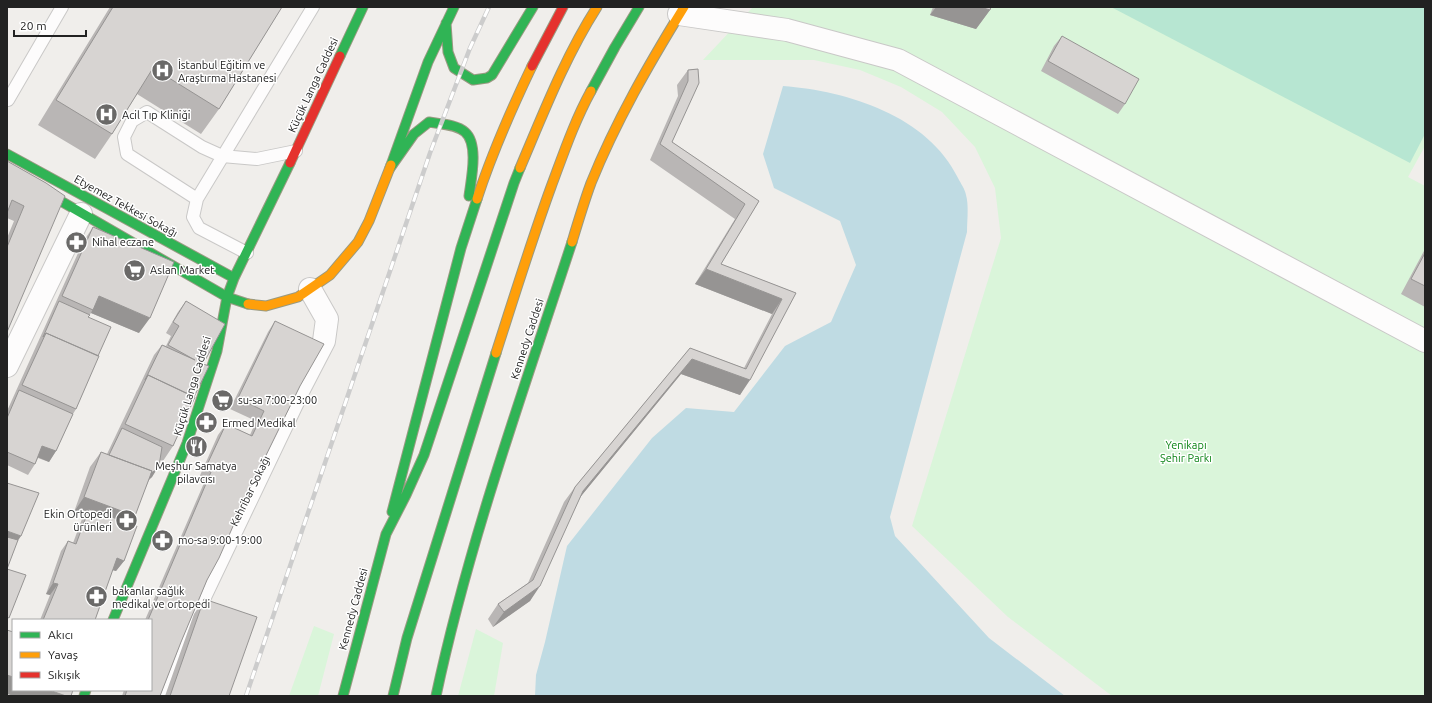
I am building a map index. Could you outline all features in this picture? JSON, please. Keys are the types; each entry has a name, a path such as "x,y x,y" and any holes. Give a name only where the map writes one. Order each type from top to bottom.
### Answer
{"main road":[{"path":"7,170 227,297 251,305 266,306 298,297 330,275 358,242 369,221 390,168 428,62 454,7"},
{"path":"446,22 448,52 454,68 474,80 487,78 492,75 533,7"},
{"name":"Kennedy Caddesi","path":"343,696 462,248 489,163 508,116 563,7"},
{"path":"386,534 424,455 514,183 567,61 586,24 597,7"},
{"path":"393,696 407,638 535,232 558,168 584,104 639,7"},
{"name":"Küçük Langa Caddesi","path":"113,619 187,443 218,351 227,297 234,278 363,9"},
{"name":"Kennedy Caddesi","path":"436,696 447,644 482,517 591,184 624,112 651,60 682,11"},
{"path":"390,168 414,134 429,122 448,125 466,132 471,142 472,170 462,248"},
{"name":"Etyemez Tekkesi Sokağı","path":"7,154 234,278"},
{"path":"241,314 251,305"},
{"path":"218,351 231,328"}],"street":[{"path":"682,11 787,30 898,60 1425,341"},
{"path":"7,366 81,214"},
{"name":"Kehribar Sokağı","path":"161,696 192,613 294,400 324,341 327,319 310,288"}],"lane":[{"path":"8,100 62,7"},
{"path":"247,253 199,228 193,217 197,199 313,7"},
{"path":"197,199 127,154 124,138 132,121 147,112 202,147 222,156 257,159 296,151"}],"green space":[{"name":"Yenikapı Şehir Parkı","path":"753,7 1425,7 1425,146 1408,177 1425,186 1425,696 1112,696 1008,617 912,526 1001,238 995,188 975,147 942,112 901,87 860,70 814,60 703,60"},
{"path":"1111,7 1425,7 1425,134 1410,163"},
{"path":"314,626 334,634 318,696 289,696"},
{"path":"476,629 503,643 494,696 458,696"}],"water":[{"path":"783,86 834,94 859,101 884,111 907,123 927,138 945,156 964,189 968,213 967,232 890,517 895,536 989,638 1065,696 535,696 536,675 567,546 652,438 686,408 734,412 785,346 831,322 856,265 840,221 774,188 763,154"}],"building":[{"path":"113,7 282,7 219,109 153,68 112,134 56,100"},
{"path":"980,7 991,7 990,10"},
{"path":"1062,36 1139,79 1125,104 1048,61"},
{"path":"698,69 699,83 672,142 759,201 721,264 796,293 750,380 692,359 583,491 540,586 504,612 498,604 533,580 575,487 690,348 746,369 782,299 706,269 745,204 660,144 688,81 688,70"},
{"path":"7,161 46,183 65,196 7,332 7,247 24,206 12,200 7,213"},
{"path":"93,227 174,262 150,318 99,296 93,310 62,296"},
{"path":"1425,253 1425,286 1411,279"},
{"path":"59,301 90,315 88,317 111,327 98,356 46,333 43,337"},
{"path":"186,301 225,324 203,364 209,366 194,397 148,375 145,380 162,345 195,360 168,345 179,326 173,322"},
{"path":"275,321 324,344 300,386 249,490 219,558 207,580 160,696 125,696 127,691 152,691 152,619 148,619 211,472 205,469 226,424 252,436 264,411 238,398"},
{"path":"46,333 99,356 76,409 22,385"},
{"path":"148,375 195,397 173,446 125,424"},
{"path":"19,390 73,414 56,451 42,446 35,464 7,452 7,418"},
{"path":"122,428 162,447 159,466 151,474 152,471 109,455"},
{"path":"101,452 152,471 135,516 84,497"},
{"path":"7,483 39,493 21,536 7,531"},
{"path":"89,509 137,526 124,561 117,558 95,619 43,619 58,584 53,583 68,541 76,544"},
{"path":"7,537 18,540 7,569"},
{"path":"7,569 26,575 9,618 7,617"},
{"path":"204,599 257,617 229,696 170,696"},
{"path":"7,630 12,632 12,677 7,675"},
{"path":"52,691 73,691 71,696 66,696"}],"railway":[{"path":"246,696 430,153 470,48 489,7"}],"traffic: fast":[{"path":"340,56 363,7"},
{"path":"391,165 428,62 454,7"},
{"path":"446,23 448,52 454,68 473,80 487,78 492,75 533,7"},
{"path":"591,91 639,7"},
{"path":"390,168 414,134 429,122 457,127 465,132 472,145 473,162 469,196"},
{"path":"7,154 234,278"},
{"path":"113,619 187,443 217,351 227,297 234,278 290,163"},
{"path":"343,696 386,534 424,455 520,168"},
{"path":"7,170 227,297 248,304"},
{"path":"392,512 461,248 477,199"},
{"path":"436,696 464,581 498,467 572,242"},
{"path":"393,696 407,638 496,353"},
{"path":"84,696 86,691"}],"traffic: slow":[{"path":"520,168 565,66 585,26 597,7"},
{"path":"572,242 591,183 611,137 646,71 684,7"},
{"path":"477,199 502,132 532,66"},
{"path":"496,353 564,151 591,91"},
{"path":"248,304 266,306 298,297 330,275 358,242 369,221 391,165"}],"traffic: jam":[{"path":"532,66 563,7"},
{"path":"290,163 340,56"}],"place":[{"name":"İstanbul Eğitim ve Araştırma Hastanesi","path":"163,71"},
{"name":"Acil Tıp Kliniği","path":"106,115"},
{"name":"Nihal eczane","path":"76,242"},
{"name":"Aslan Market","path":"135,270"},
{"name":"su-sa 7:00-23:00","path":"222,400"},
{"name":"Ermed Medikal","path":"206,423"},
{"name":"Meşhur Samatya pilavcısı","path":"196,446"},
{"name":"Ekin Ortopedi ürünleri","path":"127,520"},
{"name":"mo-sa 9:00-19:00","path":"163,540"},
{"name":"bakanlar sağlık medikal ve ortopedi","path":"96,597"}]}
